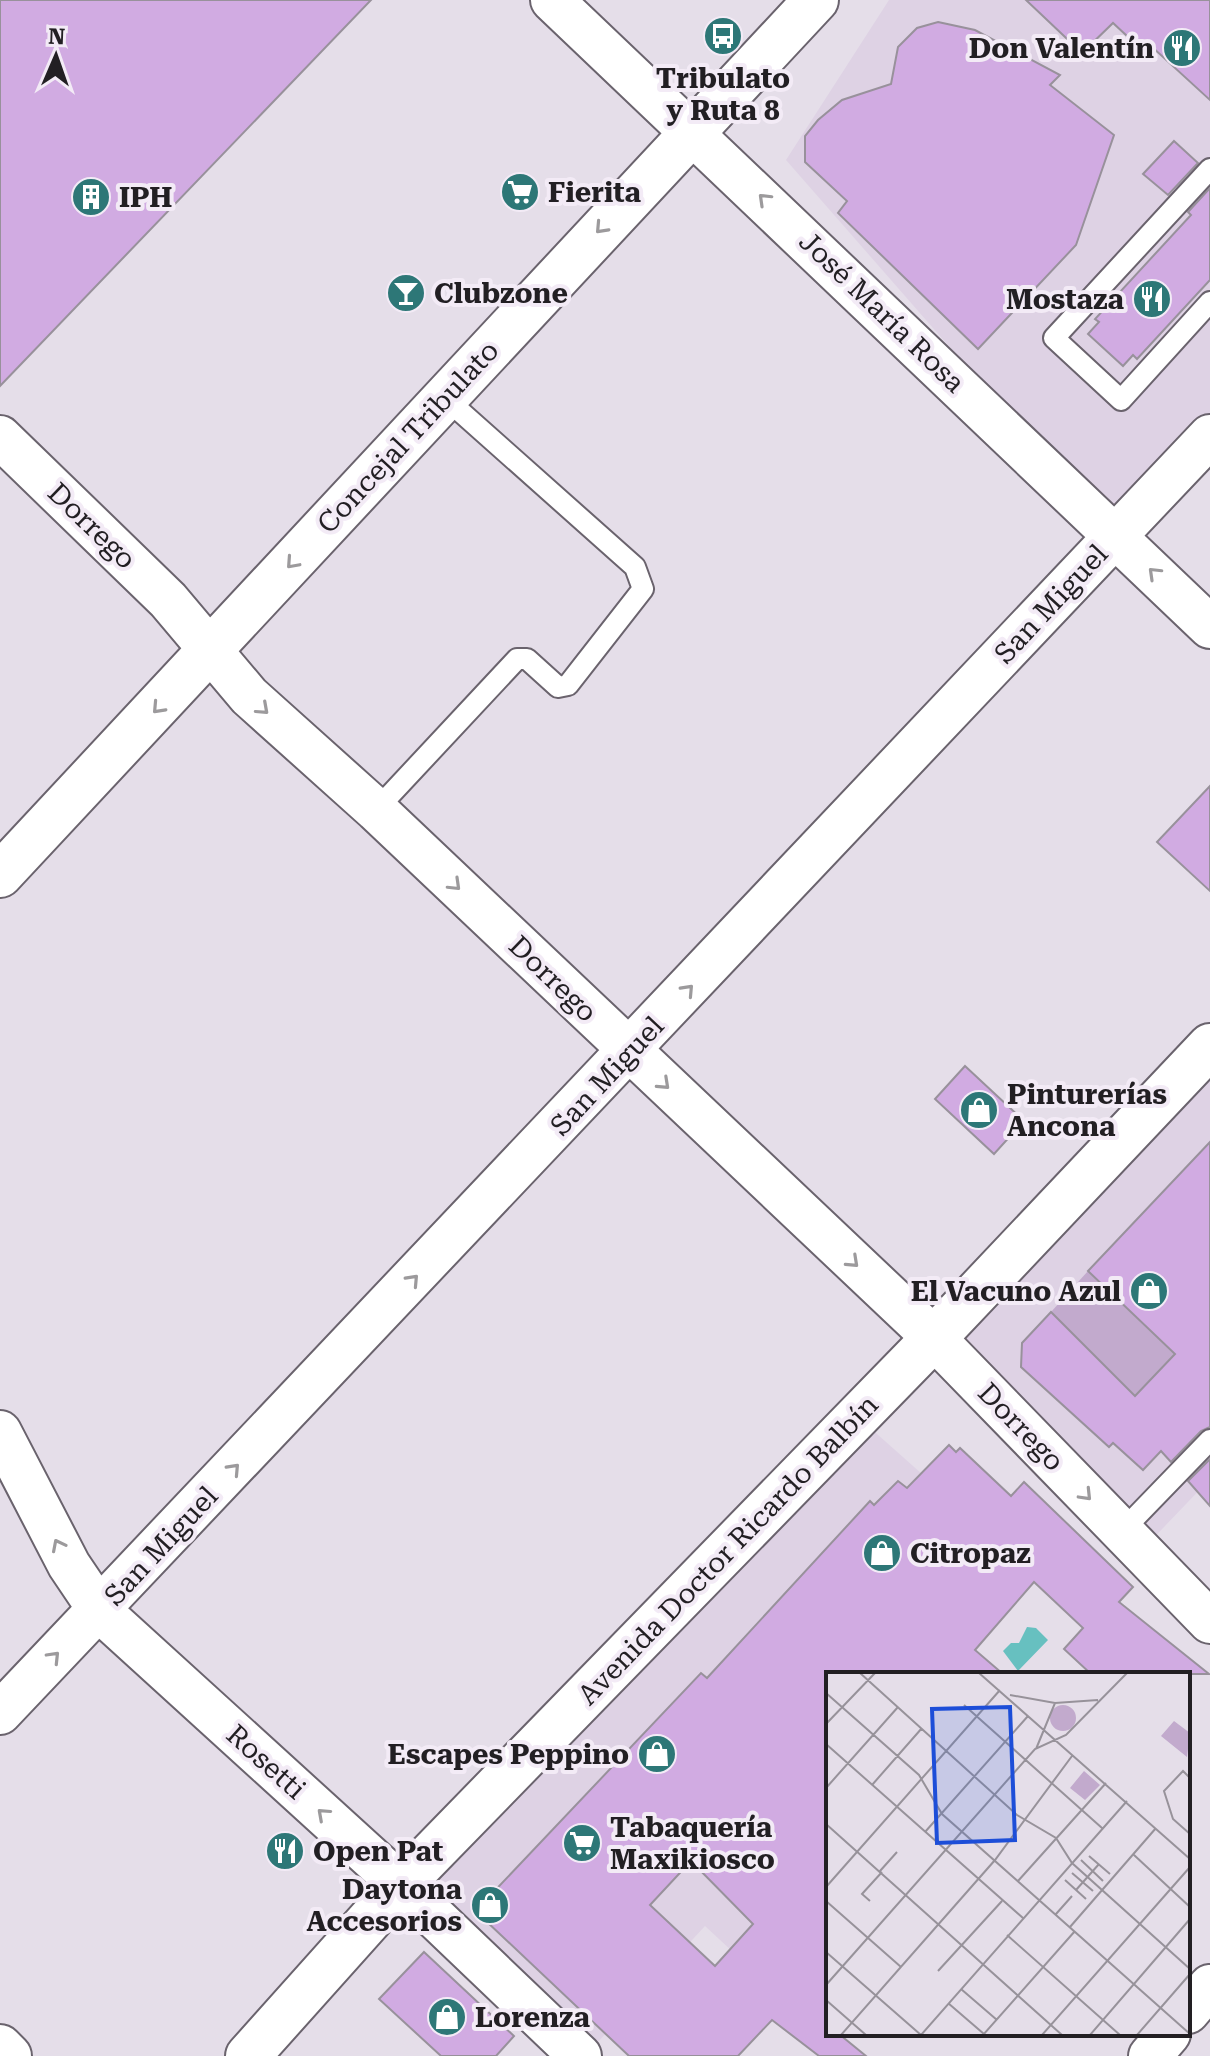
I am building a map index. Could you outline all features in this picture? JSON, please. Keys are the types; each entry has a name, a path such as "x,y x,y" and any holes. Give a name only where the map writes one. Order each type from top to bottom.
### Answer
{"main road":[{"name":"Concejal Tribulato","path":"0,875 816,0"},
{"name":"Avenida Doctor Ricardo Balbín","path":"248,2056 401,1885 934,1338 1210,1046"},
{"path":"0,2047 9,2056"}],"street":[{"name":"José María Rosa","path":"552,0 693,130 1210,627"},
{"name":"San Miguel","path":"0,1713 630,1052 1210,436"},
{"name":"Dorrego","path":"0,437 168,600 249,696 376,810 934,1338 1210,1622"},
{"name":"Rosetti","path":"0,1432 69,1565 100,1611 401,1885 580,2056"},
{"path":"1190,2010 1210,1986"},
{"path":"1150,2056 1167,2036"}],"lane":[{"path":"1210,169 1054,338 1121,400 1210,302"},
{"path":"376,810 517,659 527,659 558,687 568,685 643,589 635,567 444,397"},
{"path":"1122,1531 1210,1440"}],"shaded area":[{"path":"889,0 1210,0 1210,436 1115,536 786,160"},
{"path":"1210,1046 1210,1479 1141,1551 935,1338"},
{"path":"1088,1271 1175,1354 1136,1396 1051,1312"},
{"path":"859,1418 922,1474 955,1584 997,1625 957,1662 826,1672 747,1965 705,1926 585,2056 402,1885"}],"water":[{"path":"1027,1627 1036,1628 1048,1640 1018,1671 1003,1651 1011,1643 1019,1643"}],"building":[{"name":"IPH","path":"0,0 371,0 0,386"},
{"name":"Don Valentín","path":"1026,0 1210,0 1210,100 1150,45 1143,51 1113,23 1082,53"},
{"path":"938,22 975,30 1060,75 1050,85 1114,135 1076,245 978,349 838,213 847,201 805,162 805,136 818,120 842,100 891,84 898,47 917,28"},
{"path":"1174,141 1198,163 1168,195 1143,174"},
{"name":"Mostaza","path":"1210,188 1210,280 1137,359 1133,355 1123,366 1088,334 1099,322 1095,319 1191,215 1188,212"},
{"path":"1210,786 1210,891 1157,842"},
{"name":"Pinturerías Ancona","path":"965,1066 1024,1121 994,1154 935,1099"},
{"path":"1210,1142 1210,1427 1201,1431 1171,1462 1161,1451 1143,1470 1113,1443 1109,1447 1021,1367 1022,1343 1051,1312 1135,1396 1175,1354 1088,1271"},
{"path":"949,1445 956,1452 960,1448 1011,1496 1024,1482 1133,1587 1119,1602 1209,1674 1089,1672 1064,1649 1083,1628 1034,1582 975,1650 1001,1672 826,1672 826,2036 841,2036 866,2056 819,2056 772,2020 738,2056 629,2056 485,1920 485,1901 701,1673 707,1678 870,1501 874,1505 898,1481 907,1488","holes":["691,1861 753,1924 715,1966 650,1905"]},
{"path":"1210,1459 1210,1506 1188,1481"},
{"name":"Lorenza","path":"424,1952 514,2036 496,2056 441,2056 379,1999"}],"place":[{"name":"Tribulato y Ruta 8","path":"723,36"},
{"name":"Don Valentín","path":"1182,48"},
{"name":"Fierita","path":"520,192"},
{"name":"IPH","path":"91,197"},
{"name":"Clubzone","path":"406,293"},
{"name":"Mostaza","path":"1152,299"},
{"name":"Pinturerías Ancona","path":"979,1110"},
{"name":"El Vacuno Azul","path":"1149,1291"},
{"name":"Citropaz","path":"882,1553"},
{"name":"Escapes Peppino","path":"657,1754"},
{"name":"Tabaquería Maxikiosco","path":"582,1843"},
{"name":"Open Pat","path":"285,1851"},
{"name":"Daytona Accesorios","path":"490,1905"},
{"name":"Lorenza","path":"447,2017"}]}
